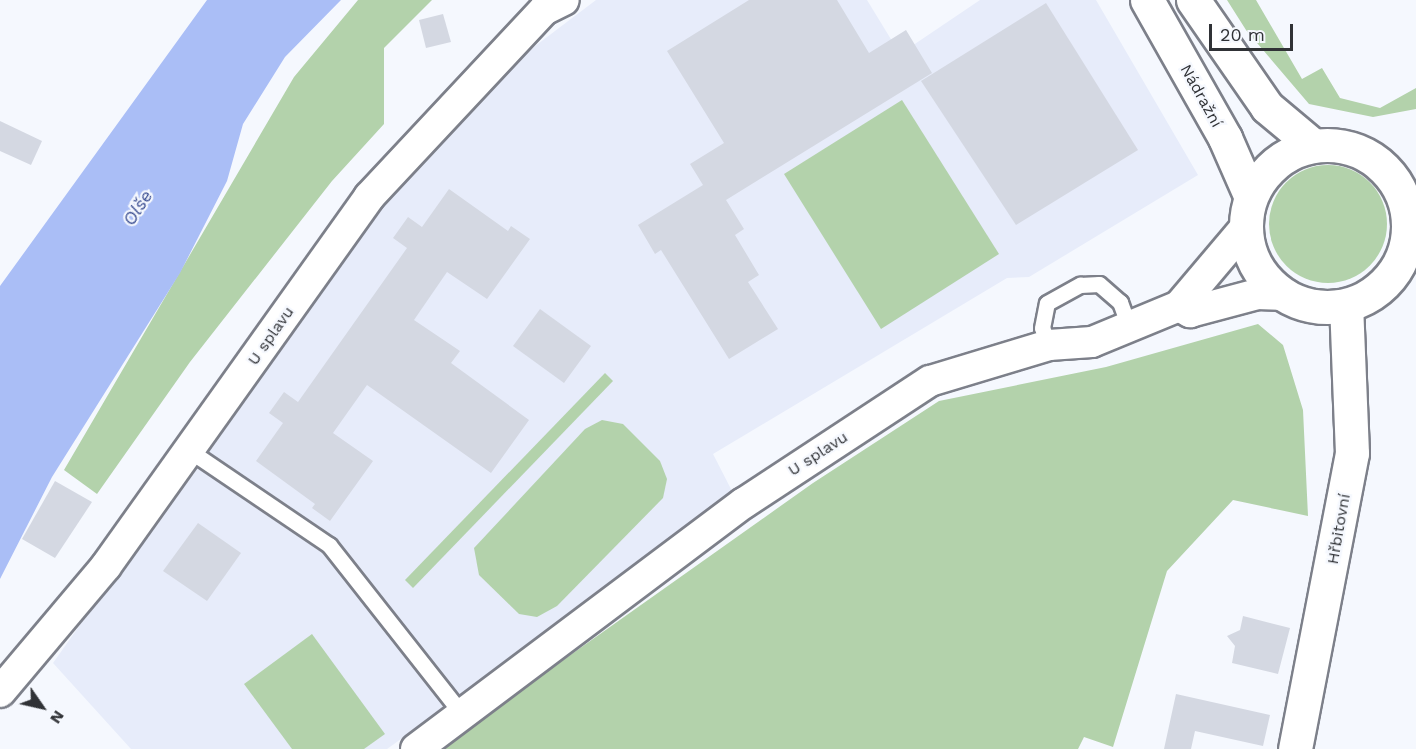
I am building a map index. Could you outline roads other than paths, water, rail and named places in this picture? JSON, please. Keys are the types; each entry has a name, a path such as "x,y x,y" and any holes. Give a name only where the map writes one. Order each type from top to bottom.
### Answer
{"main road":[{"name":"Nádražní","path":"1147,0 1225,138 1250,195"},
{"path":"1193,0 1267,107 1310,144"},
{"path":"1310,144 1352,149 1406,177 1410,232 1403,262 1379,292 1346,306 1311,306 1286,295 1265,279 1252,260 1245,228 1250,195 1280,159 1310,144"},
{"name":"Hřbitovní","path":"1295,749 1352,453 1346,306"}],"street":[{"name":"U splavu","path":"0,692 106,566 369,197 544,10 564,0"},
{"path":"1245,228 1179,306 1191,312 1257,294 1286,295"},
{"name":"U splavu","path":"416,749 744,503 930,381 1049,345 1092,342 1128,324 1179,306"}],"lane":[{"path":"1049,345 1042,328 1047,303 1080,285 1099,284 1120,302 1128,324"},
{"path":"190,451 329,545 463,715"}],"water":[{"name":"Olše","path":"207,0 341,0 285,57 243,124 227,181 180,273 52,477 0,579 0,286"}]}
